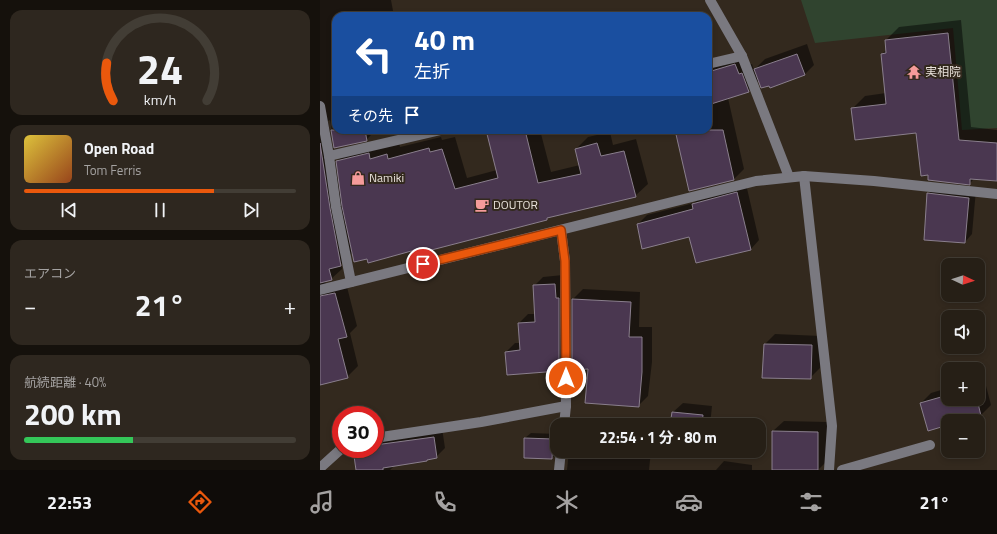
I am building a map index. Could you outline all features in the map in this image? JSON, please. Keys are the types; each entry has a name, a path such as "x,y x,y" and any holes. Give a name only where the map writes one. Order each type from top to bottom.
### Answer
{"street":[{"path":"710,0 742,56 788,177"},
{"path":"712,63 742,56"},
{"path":"320,106 336,207 351,282"},
{"path":"329,156 424,134"},
{"path":"804,176 832,426 829,470"},
{"path":"320,290 756,181 804,176 874,181 997,194"},
{"path":"561,230 565,261 566,406 565,418"},
{"path":"384,437 481,422 566,406"},
{"path":"842,470 930,445"},
{"path":"320,468 332,458"},
{"path":"559,470 560,458"}],"green space":[{"path":"801,0 997,0 997,128 962,130 953,28 815,43"}],"building":[{"path":"948,33 959,140 997,143 997,181 970,179 970,185 928,180 928,175 921,176 916,133 855,140 851,108 886,104 881,54 886,53 885,40"},
{"path":"797,54 805,75 770,88 769,86 761,88 754,69"},
{"path":"735,64 739,74 742,73 749,92 712,104 712,71"},
{"path":"331,130 332,134 366,134 367,141 334,148"},
{"path":"712,130 723,130 734,180 689,191 676,134 712,134"},
{"path":"487,134 526,134 538,183 581,174 575,149 597,143 601,156 624,151 636,197 547,218 547,220 416,254 415,250 368,263 367,259 354,262 342,206 336,161 369,153 370,159 387,154 388,159 429,148 430,152 442,149 455,189 498,178"},
{"path":"320,143 341,266 329,269 332,280 320,283"},
{"path":"737,192 751,250 696,263 689,237 642,249 637,224 693,209 692,204"},
{"path":"927,193 969,198 965,243 924,240"},
{"path":"555,284 556,298 559,298 559,371 507,375 505,352 520,350 518,323 535,322 533,285"},
{"path":"335,293 347,337 338,339 348,378 320,385 320,296"},
{"path":"572,299 631,302 629,337 642,337 642,372 639,407 585,403 588,369 572,370"},
{"path":"764,344 812,345 811,379 762,378"},
{"path":"941,397 941,406 979,406 981,414 941,414 941,427 928,431 920,403"},
{"path":"672,412 703,415 703,418 671,418"},
{"path":"772,431 818,432 818,470 772,470"},
{"path":"434,437 437,458 383,468 383,470 356,470 354,458 384,458 384,444"},
{"path":"524,438 550,439 550,458 552,459 524,458"}],"place":[{"name":"実相院","path":"914,72"},
{"name":"Namiki","path":"358,178"},
{"name":"DOUTOR","path":"482,205"}],"route":[{"path":"423,264 561,230 565,261 566,378"}]}
